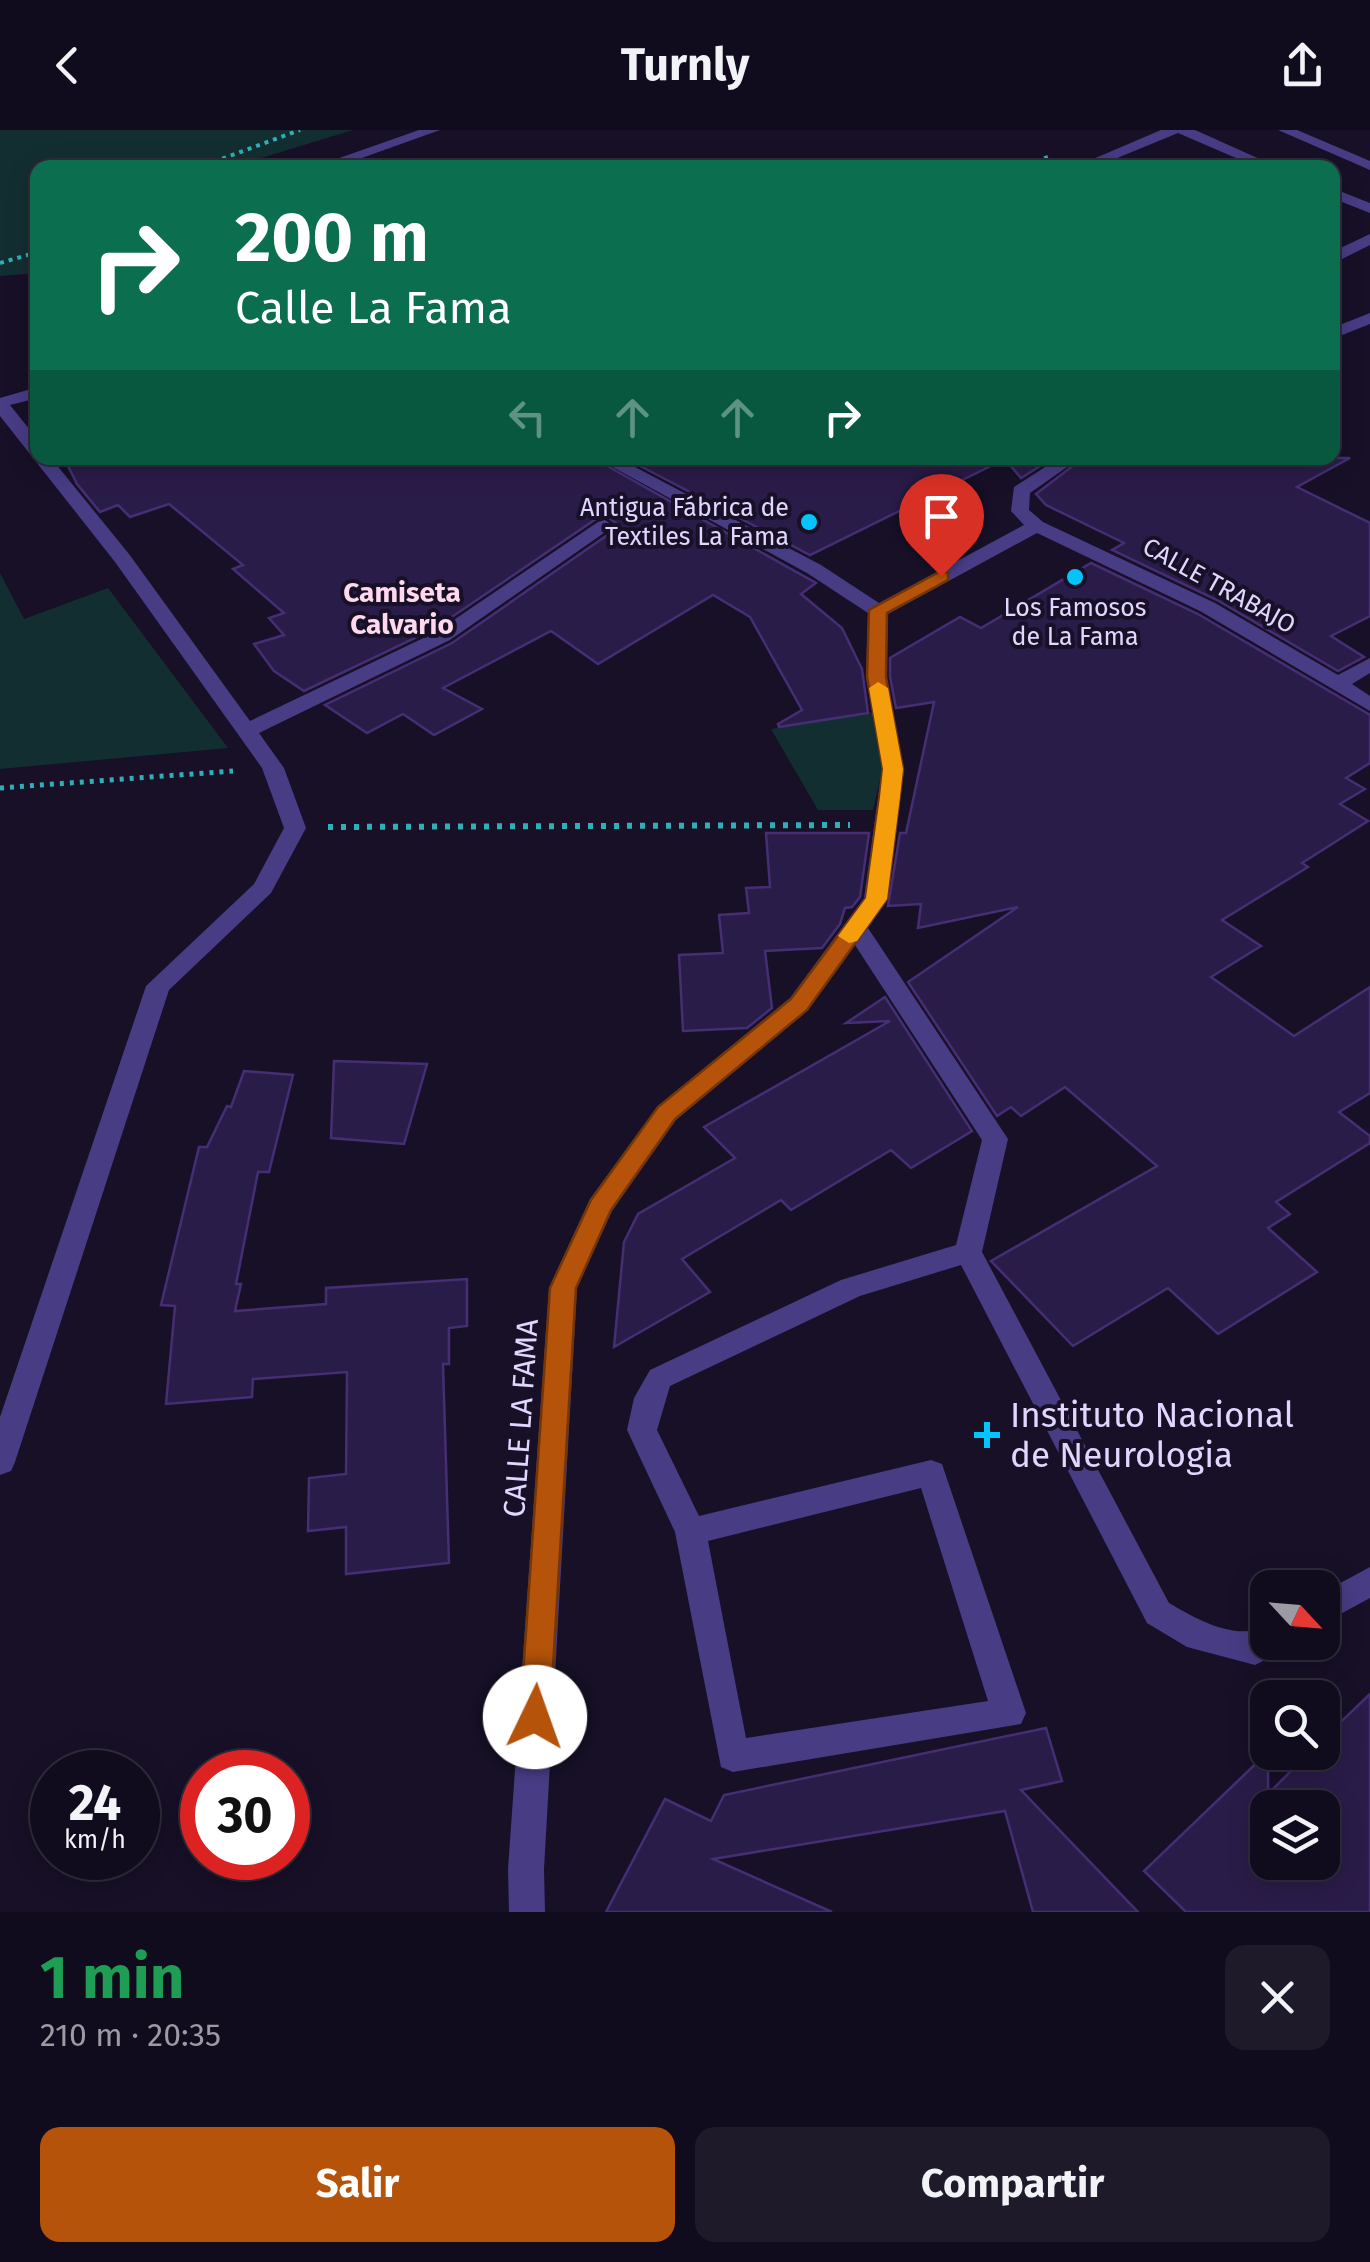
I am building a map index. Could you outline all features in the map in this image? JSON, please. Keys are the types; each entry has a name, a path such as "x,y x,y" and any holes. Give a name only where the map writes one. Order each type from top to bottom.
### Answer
{"street":[{"path":"342,160 433,130"},
{"path":"1099,160 1174,130"},
{"path":"1182,130 1254,160"},
{"path":"1284,130 1370,166"},
{"path":"1340,195 1370,208"},
{"path":"1340,254 1368,242"},
{"path":"1340,331 1370,318"},
{"path":"30,395 0,404 30,442"},
{"path":"0,1462 158,986 212,930 263,888 295,828 273,768 248,731 48,465"},
{"path":"618,465 814,569 878,610 1036,526 1020,510 1021,490 1060,465"},
{"path":"248,731 443,636 605,526"},
{"name":"CALLE TRABAJO","path":"1036,526 1148,572 1212,605 1370,705"},
{"name":"CALLE LA FAMA","path":"527,1912 526,1869 563,1288 600,1206 667,1113 799,1004 876,899 893,769 876,677 878,610"},
{"path":"1338,684 1370,664"},
{"path":"856,927 995,1139 968,1252 1158,1613 1198,1637 1250,1649"},
{"path":"691,1532 931,1473 1008,1713 733,1756 691,1532 642,1430 649,1398 660,1378 852,1288 968,1252"},
{"path":"1340,1599 1370,1581"}],"path":[{"path":"219,160 300,130"},
{"path":"0,263 30,254"},
{"path":"0,788 273,768"},
{"path":"295,828 886,824"}],"green space":[{"path":"0,130 353,130 255,160 30,160 30,274 0,276"},
{"path":"0,573 24,619 108,588 228,748 0,769"},
{"path":"873,712 883,768 873,810 818,810 771,729"}],"building":[{"path":"68,465 605,465 816,583 801,594 842,628 862,669 868,713 779,727 778,724 802,710 750,617 713,595 598,664 551,631 443,688 482,709 434,735 403,714 367,733 325,705 452,643 616,529 616,523 607,517 596,519 434,629 304,691 274,671 254,644 284,635 269,618 284,613 233,569 243,565 169,504 130,517 118,505 100,512"},
{"name":"Antigua Fábrica de Textiles La Fama","path":"638,465 993,465 810,555"},
{"name":"Antigua Fábrica de Textiles La Fama","path":"1010,465 1042,465 1021,478"},
{"path":"1074,465 1337,465 1297,487 1370,523 1370,616 1331,636 1364,657 1338,671 1217,600 1112,550 1124,543 1046,505 1036,494"},
{"path":"1091,563 1198,614 1370,715 1370,763 1346,778 1365,789 1340,804 1368,821 1302,863 1308,867 1222,920 1261,946 1211,977 1294,1036 1370,987 1370,1093 1339,1112 1370,1136 1370,1143 1276,1202 1290,1214 1268,1228 1317,1272 1218,1334 1168,1288 1073,1346 991,1261 1157,1166 1065,1087 1021,1116 1011,1107 997,1116 908,982 1018,907 918,928 921,904 888,906 900,833 906,833 934,702 896,708 890,658 960,617 981,628"},
{"path":"766,833 869,833 860,897 852,907 845,908 840,924 822,948 765,951 772,1008 747,1028 683,1031 679,955 723,953 719,915 749,913 746,888 770,887"},
{"path":"885,997 972,1131 911,1168 891,1150 791,1210 781,1200 682,1259 710,1292 614,1347 624,1242 638,1214 735,1158 704,1127 890,1021 846,1023"},
{"path":"334,1061 427,1064 404,1144 331,1138"},
{"path":"244,1071 293,1075 269,1172 258,1172 236,1284 241,1284 235,1311 326,1304 326,1288 467,1279 467,1326 449,1328 449,1364 443,1364 449,1563 346,1574 346,1527 308,1531 309,1478 346,1474 347,1372 253,1379 252,1397 166,1404 175,1306 161,1305 199,1147 207,1147 227,1106 231,1107"},
{"path":"1370,1694 1370,1912 1186,1912 1144,1871 1250,1769 1268,1770 1268,1790 1250,1790 1250,1880 1340,1880 1340,1790 1272,1790 1292,1770 1340,1770 1340,1723"},
{"path":"1046,1728 1062,1781 1021,1790 1138,1912 1033,1912 1005,1811 713,1859 832,1912 606,1912 665,1799 711,1821 724,1795"}],"slow traffic":[{"path":"849,936 876,899 890,797 893,769 878,688"}],"place":[{"name":"Antigua Fábrica de Textiles La Fama","path":"809,522"},
{"name":"Los Famosos de La Fama","path":"1075,577"},
{"name":"Instituto Nacional de Neurologia","path":"987,1435"}],"district":[{"name":"Camiseta Calvario","path":"402,608"}],"route":[{"path":"535,1717 563,1288 600,1206 667,1113 799,1004 876,899 893,769 876,677 878,610 941,576"}]}
